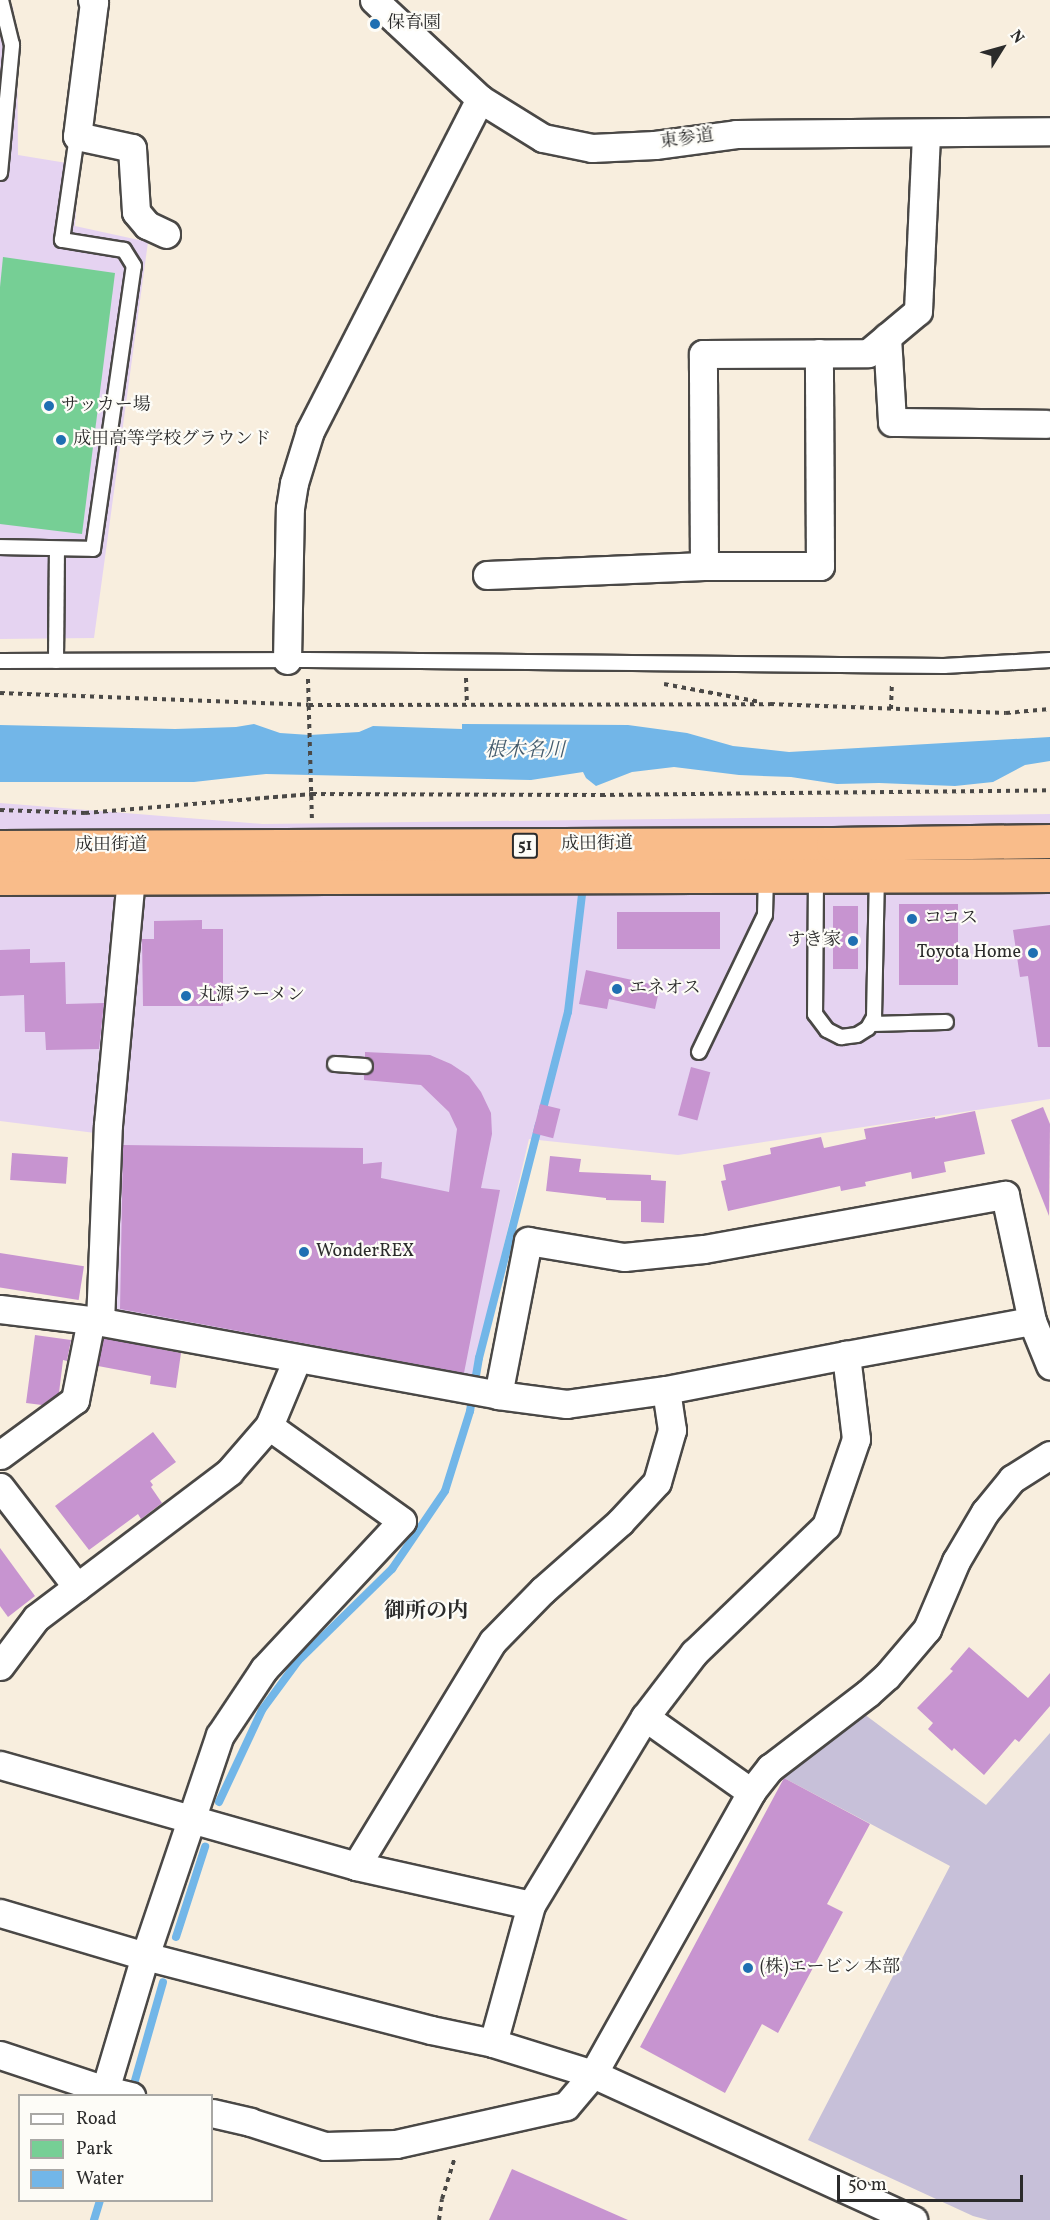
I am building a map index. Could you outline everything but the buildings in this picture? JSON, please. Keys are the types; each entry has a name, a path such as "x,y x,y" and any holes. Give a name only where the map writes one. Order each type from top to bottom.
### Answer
{"highway":[{"name":"成田街道","path":"0,847 1050,841"},
{"name":"成田街道","path":"0,878 1050,875"}],"street":[{"path":"92,0 94,2 77,136 132,148 136,212 147,225 166,234"},
{"name":"東参道","path":"374,0 480,99 543,138 592,148 655,145 736,134 926,134 1050,131"},
{"path":"297,660 290,508 294,483 310,431 480,99"},
{"path":"704,566 703,354 868,353 918,311 926,134"},
{"path":"887,337 892,422 1046,424"},
{"path":"487,575 704,566 820,566 819,353"},
{"path":"0,1455 75,1400 96,1321 108,1125 131,877"},
{"path":"494,1394 528,1241 624,1257 704,1249 1005,1195 1032,1321 1050,1365"},
{"path":"0,1309 96,1321 457,1388 566,1404 666,1390 1032,1321"},
{"path":"493,2043 531,1905 645,1717 694,1653 826,1526 856,1439 846,1355"},
{"path":"0,1666 36,1618 229,1472 269,1426 297,1359"},
{"path":"356,1866 493,1641 543,1590 620,1522 657,1482 672,1430 666,1390"},
{"path":"0,2055 117,2092 145,1956 220,1735 264,1670 402,1521 269,1426"},
{"path":"213,2113 325,2146 396,2144 566,2106 593,2073 751,1792 770,1768 887,1676 927,1629 956,1561 985,1512 1012,1479 1050,1455"},
{"path":"0,1487 77,1587"},
{"path":"645,1717 751,1792"},
{"path":"0,1765 356,1866 531,1905"},
{"path":"0,1913 145,1956 431,2030 493,2043 593,2073 913,2220"}],"lane":[{"path":"0,173 12,45 2,0"},
{"path":"0,547 93,549 134,266 124,250 62,240 77,136"},
{"path":"56,661 57,549"},
{"path":"0,661 297,660 944,666 1050,660"},
{"path":"699,1052 765,915 766,876"},
{"path":"816,876 815,1014 827,1030 841,1037 857,1035 871,1024 874,1017 877,876"},
{"path":"871,1024 946,1022"},
{"path":"335,1064 365,1066"}],"path":[{"path":"297,660 309,705 312,818"},
{"path":"652,682 770,704"},
{"path":"0,693 309,705 770,704 1006,713 1050,709"},
{"path":"0,810 85,813 312,794 601,795 1050,790"},
{"path":"439,2220 442,2199 463,2129"}],"shaded area":[{"name":"成田高等学校グラウンド","path":"0,0 9,0 13,7 17,40 18,155 79,165 75,226 148,242 94,638 0,639"},
{"path":"0,803 263,824 1050,814 1050,1099 678,1155 529,1139 471,1384 114,1312 119,1136 0,1121"},
{"path":"864,1714 986,1805 1050,1733 1050,2220 988,2220 973,2216 808,2140 950,1866 784,1778"}],"green space":[{"name":"サッカー場","path":"3,257 115,273 82,534 0,524 0,287"}],"water":[{"name":"根木名川","path":"254,724 280,733 310,735 359,732 373,726 462,729 462,724 628,725 687,733 733,746 789,752 1050,737 1050,761 1025,765 993,782 955,786 837,784 791,777 739,775 674,767 632,772 596,786 586,778 583,772 531,780 266,774 194,782 0,782 0,725 175,729 236,727"}],"waterway":[{"path":"542,1113 568,1012 583,886 586,886"},
{"path":"219,1802 262,1710 298,1661 392,1569 445,1491 470,1411 479,1358 539,1125"},
{"path":"176,1937 205,1847"},
{"path":"132,2091 163,1982"},
{"path":"94,2220 99,2202"}],"place":[{"name":"保育園","path":"375,24"},
{"name":"サッカー場","path":"49,406"},
{"name":"成田高等学校グラウンド","path":"61,440"},
{"name":"ココス","path":"912,919"},
{"name":"すき家","path":"853,941"},
{"name":"Toyota Home","path":"1033,953"},
{"name":"エネオス","path":"617,989"},
{"name":"丸源ラーメン","path":"186,996"},
{"name":"WonderREX","path":"304,1252"},
{"name":"(株)エービン 本部","path":"748,1968"}],"district":[{"name":"御所の内","path":"426,1612"}]}
